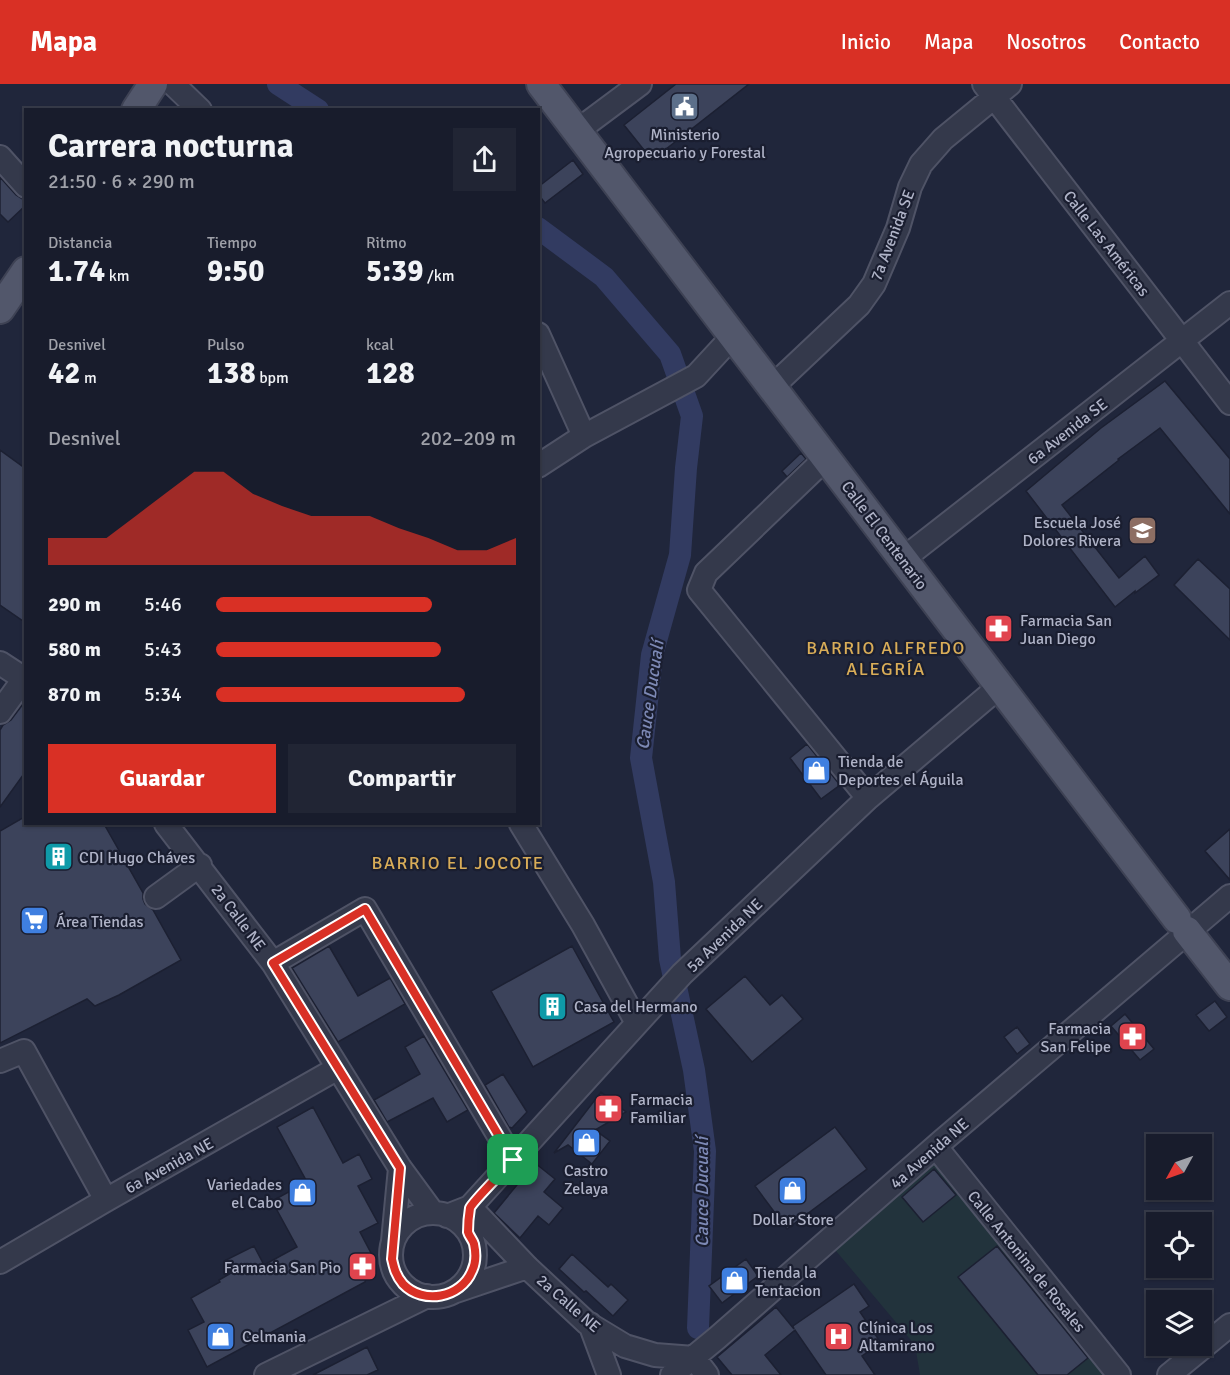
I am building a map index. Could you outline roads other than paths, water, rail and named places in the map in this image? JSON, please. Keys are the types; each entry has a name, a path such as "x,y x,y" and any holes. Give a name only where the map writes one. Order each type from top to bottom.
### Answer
{"main road":[{"path":"137,108 153,84"},
{"name":"Calle El Centenario","path":"541,84 1230,986"},
{"path":"0,309 24,274"}],"street":[{"path":"173,84 198,108"},
{"path":"577,131 640,84"},
{"name":"Calle Las Américas","path":"996,88 1230,403"},
{"name":"7a Avenida SE","path":"772,387 858,305 874,284 898,228 910,187 921,164 943,139 996,88"},
{"path":"0,157 24,184"},
{"name":"6a Avenida SE","path":"903,559 1230,303"},
{"path":"540,465 584,436 696,376 733,336"},
{"path":"540,338 584,436"},
{"path":"826,458 706,573 699,590 868,798"},
{"path":"0,663 24,679"},
{"path":"0,712 24,681"},
{"name":"5a Avenida NE","path":"470,1207 682,975 868,798 1000,686"},
{"name":"2a Calle NE","path":"167,825 273,963 400,1168 440,1214"},
{"path":"522,825 583,926 637,1023"},
{"path":"156,897 200,866"},
{"name":"4a Avenida NE","path":"672,1375 701,1366 936,1147 1182,925 1230,896"},
{"path":"273,963 365,909 513,1160"},
{"path":"0,1061 24,1051 106,1200"},
{"name":"6a Avenida NE","path":"0,1262 338,1068"},
{"name":"Calle Antonina de Rosales","path":"936,1147 1119,1375"},
{"path":"400,1168 392,1259 395,1272 403,1284 414,1292 427,1296 441,1296 527,1267"},
{"path":"393,1245 398,1232 407,1222 419,1215 440,1214 470,1207"},
{"path":"454,1291 465,1283 476,1258 471,1238 470,1207"},
{"path":"470,1207 527,1267"},
{"path":"440,1214 459,1222 471,1238 527,1267"},
{"name":"2a Calle NE","path":"527,1267 590,1324 625,1346 655,1356 701,1366"},
{"path":"389,1314 395,1272"},
{"path":"266,1375 427,1296"},
{"path":"590,1324 609,1375"},
{"path":"1169,1375 1230,1325"}],"waterway":[{"name":"Cauce Ducualí","path":"278,84 315,108"},
{"name":"Cauce Ducualí","path":"540,229 604,277 670,354 692,416 680,555 652,655 641,758 664,882 670,959 694,1070 705,1151 698,1328"}],"place":[{"name":"Ministerio Agropecuario y Forestal","path":"685,106"},
{"name":"Escuela José Dolores Rivera","path":"1142,531"},
{"name":"Farmacia San Juan Diego","path":"999,629"},
{"name":"Tienda de Deportes el Águila","path":"817,770"},
{"name":"CDI Hugo Cháves","path":"58,857"},
{"name":"Área Tiendas","path":"35,921"},
{"name":"Casa del Hermano","path":"553,1006"},
{"name":"Farmacia San Felipe","path":"1132,1037"},
{"name":"Farmacia Familiar","path":"609,1108"},
{"name":"Castro Zelaya","path":"586,1142"},
{"name":"Dollar Store","path":"793,1191"},
{"name":"Variedades el Cabo","path":"303,1193"},
{"name":"Farmacia San Pio","path":"362,1267"},
{"name":"Tienda la Tentacion","path":"734,1281"},
{"name":"Celmania","path":"221,1336"},
{"name":"Clínica Los Altamirano","path":"838,1336"}],"district":[{"name":"BARRIO ALFREDO ALEGRÍA","path":"886,658"},
{"name":"BARRIO EL JOCOTE","path":"458,863"}]}
